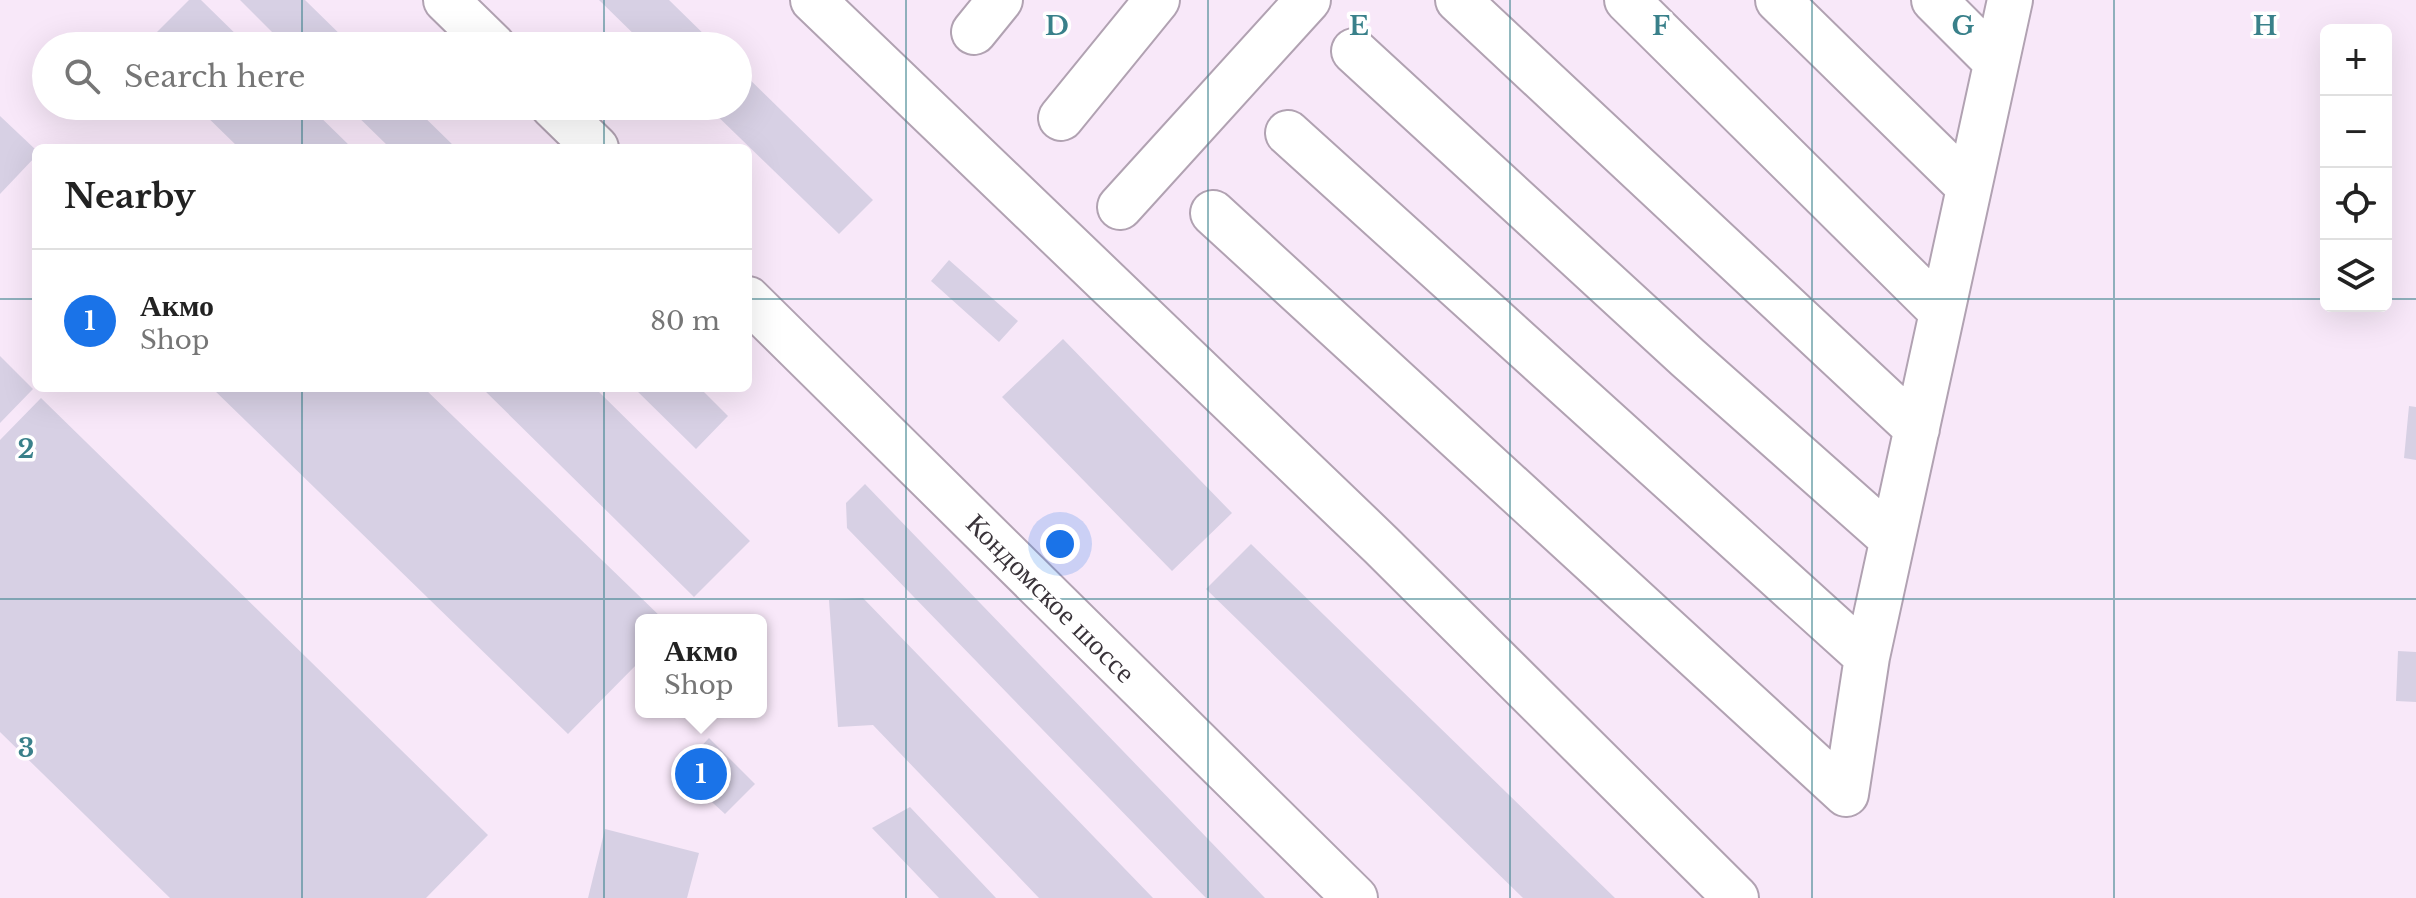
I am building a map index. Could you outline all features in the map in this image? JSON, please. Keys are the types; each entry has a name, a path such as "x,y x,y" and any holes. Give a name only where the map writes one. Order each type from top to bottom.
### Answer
{"street":[{"path":"446,0 479,32"},
{"path":"813,0 1381,545 1736,898"},
{"path":"1061,118 1157,0"},
{"path":"1120,207 1308,0"},
{"path":"1458,0 1917,429"},
{"path":"1627,0 1942,312"},
{"path":"1778,0 1969,187"},
{"path":"1934,0 1996,62"},
{"path":"1213,213 1846,794 1867,657 2010,0"},
{"path":"1354,51 1688,358 1892,539"},
{"path":"567,120 592,144"},
{"path":"1288,133 1867,657"},
{"name":"Кондомское шоссе","path":"752,303 1355,898"}],"building":[{"path":"189,0 201,0 234,32 157,32"},
{"path":"240,0 305,0 338,32 272,32"},
{"path":"599,0 669,0 702,32 632,32"},
{"path":"752,82 873,200 839,234 752,150 752,144 746,144 721,120 752,120"},
{"path":"0,116 32,146 32,160 0,194"},
{"path":"210,120 323,120 348,144 235,144"},
{"path":"361,120 427,120 452,144 386,144"},
{"path":"949,260 1018,321 999,342 931,281"},
{"path":"1063,339 1232,513 1172,571 1002,397"},
{"path":"0,356 32,390 0,423"},
{"path":"216,392 428,392 658,614 635,614 635,666 568,734"},
{"path":"486,392 599,392 750,541 694,597"},
{"path":"638,392 704,392 728,416 696,449"},
{"path":"41,398 488,835 426,898 170,898 0,732 0,440"},
{"path":"2409,406 2416,407 2416,460 2404,458"},
{"path":"865,484 1265,898 1206,898 847,528 846,503"},
{"path":"1251,544 1615,898 1523,898 1206,589"},
{"path":"863,598 1153,898 1039,898 873,725 838,727 829,600"},
{"path":"2398,651 2416,652 2416,702 2396,701"},
{"path":"709,738 755,784 725,814 678,771"},
{"path":"910,807 996,898 939,898 872,828"},
{"path":"605,829 699,853 687,898 588,898"}],"place":[{"name":"Акмо","path":"701,774"}]}
